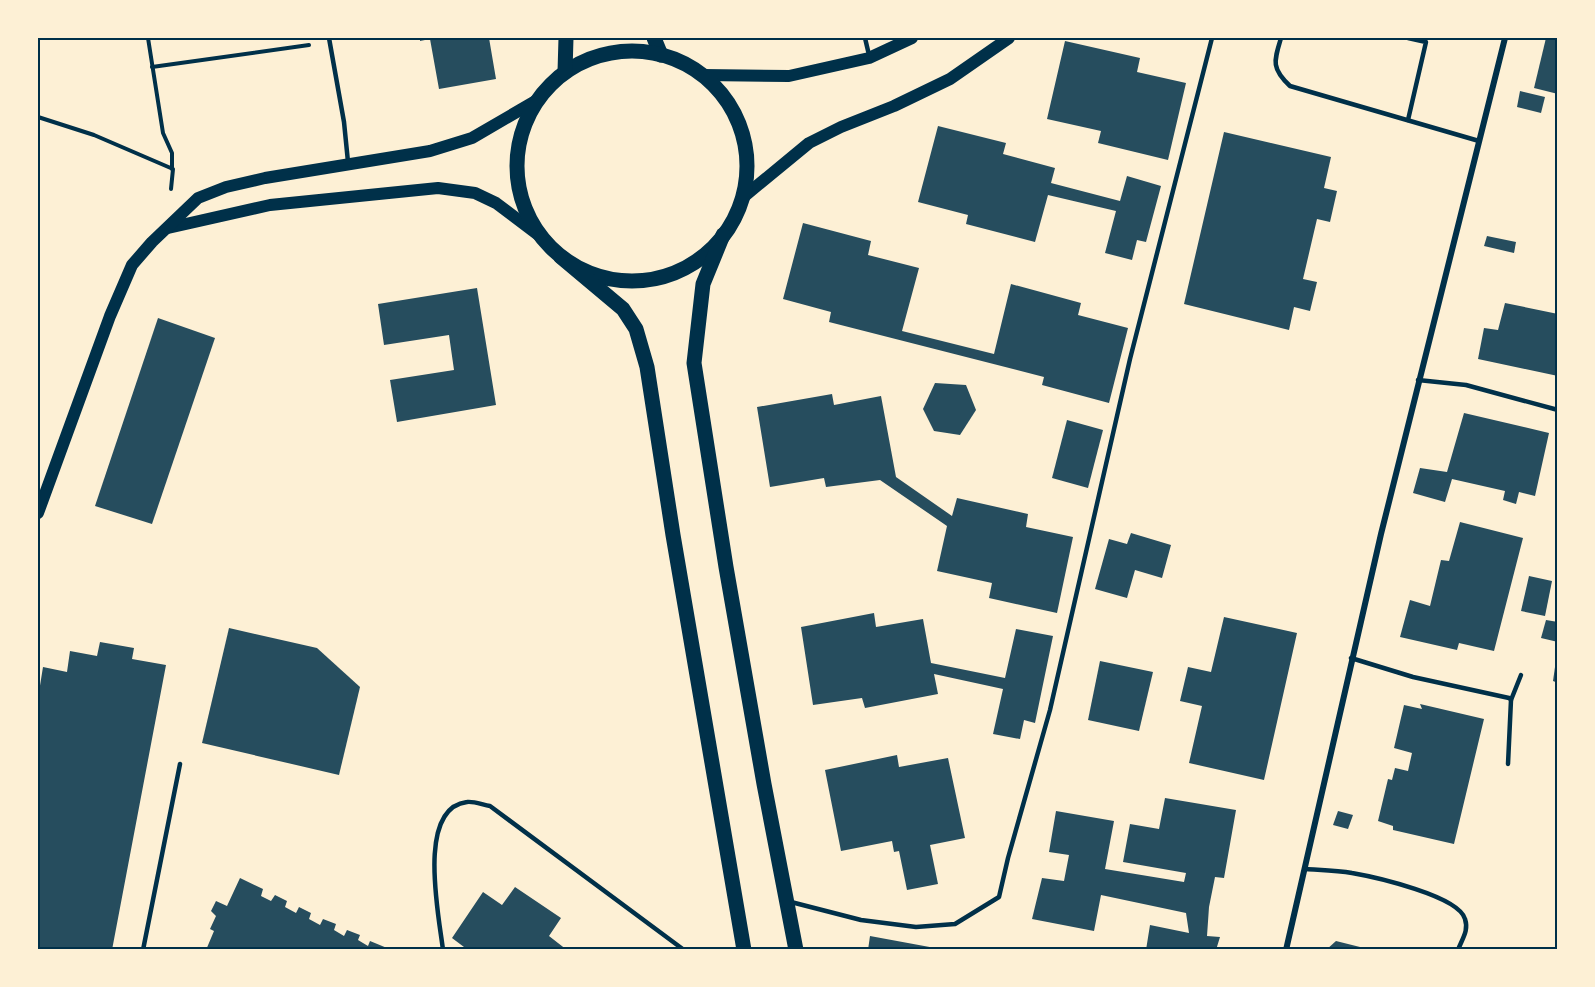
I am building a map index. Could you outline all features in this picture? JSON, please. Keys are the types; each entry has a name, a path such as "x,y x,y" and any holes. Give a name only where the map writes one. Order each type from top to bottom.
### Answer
{"main road":[{"path":"565,72 566,38"},
{"path":"654,38 661,55"},
{"path":"703,75 789,76 869,58 912,38"},
{"path":"741,199 809,143 950,79 1009,38"},
{"path":"38,513 110,316 132,265 198,198 226,187 265,178 430,151 472,138 538,99 565,72 601,55 621,51 641,51 676,60 703,75 726,100 741,131 746,165 741,199 703,284 696,324 694,363 728,578 796,950"},
{"path":"538,99 526,120 519,143 517,168 520,192 527,215 541,237"},
{"path":"166,229 270,205 438,188 475,193 496,203 541,237 561,257 624,309 636,328 647,367 673,535 744,950"},
{"path":"561,257 573,266 601,277 631,281 646,280 689,266 702,257 723,235"}],"street":[{"path":"1286,950 1306,869 1351,658 1418,380 1505,38"}],"lane":[{"path":"865,38 869,58"},
{"path":"788,901 861,920 916,927 955,924 999,897 1050,710 1130,359 1212,38"},
{"path":"1281,38 1275,59 1278,75 1290,86 1479,141"},
{"path":"1408,38 1426,42 1408,120"},
{"path":"330,40 344,122 348,165"},
{"path":"1418,380 1466,385 1557,410"},
{"path":"1351,658 1413,677 1511,700"},
{"path":"1508,764 1511,700 1521,675"},
{"path":"143,950 180,764"},
{"path":"443,950 435,844 438,826 451,808 467,802 490,807 684,950"},
{"path":"1306,869 1350,872 1403,885 1442,899 1463,912 1466,921 1466,933 1458,950"}],"path":[{"path":"148,38 163,133 172,153 166,229"},
{"path":"152,67 330,40"},
{"path":"38,117 94,135 172,169"}],"building":[{"path":"420,38 489,38 496,79 439,89 430,39 420,41"},
{"path":"1546,38 1558,38 1558,94 1534,88"},
{"path":"1065,41 1140,58 1137,72 1186,83 1168,160 1098,143 1101,131 1047,119"},
{"path":"1520,91 1545,97 1541,113 1517,107"},
{"path":"938,126 1006,143 1003,154 1055,168 1051,183 1120,201 1127,176 1161,186 1146,242 1137,240 1132,260 1105,253 1116,211 1048,195 1035,242 966,224 968,215 918,202"},
{"path":"1224,132 1331,157 1324,188 1337,191 1330,222 1317,219 1303,279 1317,282 1310,311 1294,307 1289,330 1184,304"},
{"path":"803,223 871,241 868,255 919,268 902,331 994,354 1011,284 1081,303 1078,315 1128,328 1109,403 1042,385 1044,377 829,322 831,312 783,299"},
{"path":"1487,236 1516,242 1514,253 1484,246"},
{"path":"477,288 496,405 397,422 390,380 454,370 449,335 384,345 378,304"},
{"path":"1505,303 1558,314 1558,376 1478,359 1484,328 1498,330"},
{"path":"158,318 215,338 152,524 95,506"},
{"path":"935,383 966,385 976,410 960,435 934,431 923,409"},
{"path":"832,394 834,405 881,396 896,477 952,516 957,498 1028,514 1026,527 1073,537 1057,613 989,598 992,583 937,571 947,526 880,480 826,487 824,478 770,487 757,407"},
{"path":"1464,413 1549,433 1535,496 1519,492 1516,504 1503,500 1505,491 1452,479 1445,502 1413,493 1420,468 1447,472"},
{"path":"1067,420 1103,430 1088,488 1052,478"},
{"path":"1460,522 1523,538 1494,651 1459,643 1457,650 1400,637 1410,600 1430,606 1441,560 1449,561"},
{"path":"1131,533 1171,545 1162,578 1135,570 1127,598 1095,589 1109,539 1127,544"},
{"path":"1529,576 1552,581 1545,616 1521,611"},
{"path":"874,613 876,627 923,619 931,663 1005,678 1016,629 1053,636 1035,723 1024,720 1020,739 993,734 1003,689 934,674 938,694 865,708 862,698 813,705 801,627"},
{"path":"1224,617 1297,633 1264,780 1189,763 1202,706 1180,701 1188,667 1211,672"},
{"path":"1546,620 1558,622 1558,642 1541,638"},
{"path":"229,628 317,648 360,687 339,775 202,743"},
{"path":"100,642 134,648 132,659 166,665 112,950 38,950 38,698 43,667 67,672 70,651 97,656"},
{"path":"1556,660 1558,660 1558,683 1553,681"},
{"path":"1100,661 1153,672 1139,731 1088,720"},
{"path":"1420,704 1484,719 1454,844 1393,830 1393,826 1378,821 1388,779 1392,780 1395,768 1408,771 1412,753 1394,748 1404,705 1422,709"},
{"path":"897,755 899,767 948,758 965,838 930,845 938,884 907,890 899,851 894,852 892,841 841,851 825,770"},
{"path":"1165,798 1236,810 1224,878 1215,877 1209,907 1207,936 1220,937 1216,950 1146,950 1150,925 1189,933 1186,913 1101,895 1094,931 1032,919 1042,878 1064,881 1069,855 1049,852 1056,811 1114,821 1105,869 1184,882 1186,873 1123,862 1130,824 1159,829"},
{"path":"1338,811 1353,815 1348,829 1333,825"},
{"path":"240,878 263,889 261,896 271,901 275,895 287,901 285,907 296,913 299,907 311,913 309,919 320,925 323,919 336,924 334,930 344,936 347,930 360,935 358,940 368,946 370,941 387,948 386,950 206,950 214,931 210,929 216,916 211,911 216,901 227,906"},
{"path":"515,887 561,918 549,936 567,950 468,950 452,938 483,892 502,905"},
{"path":"870,936 935,948 935,950 868,950"},
{"path":"1336,941 1368,949 1368,950 1326,950"}]}
